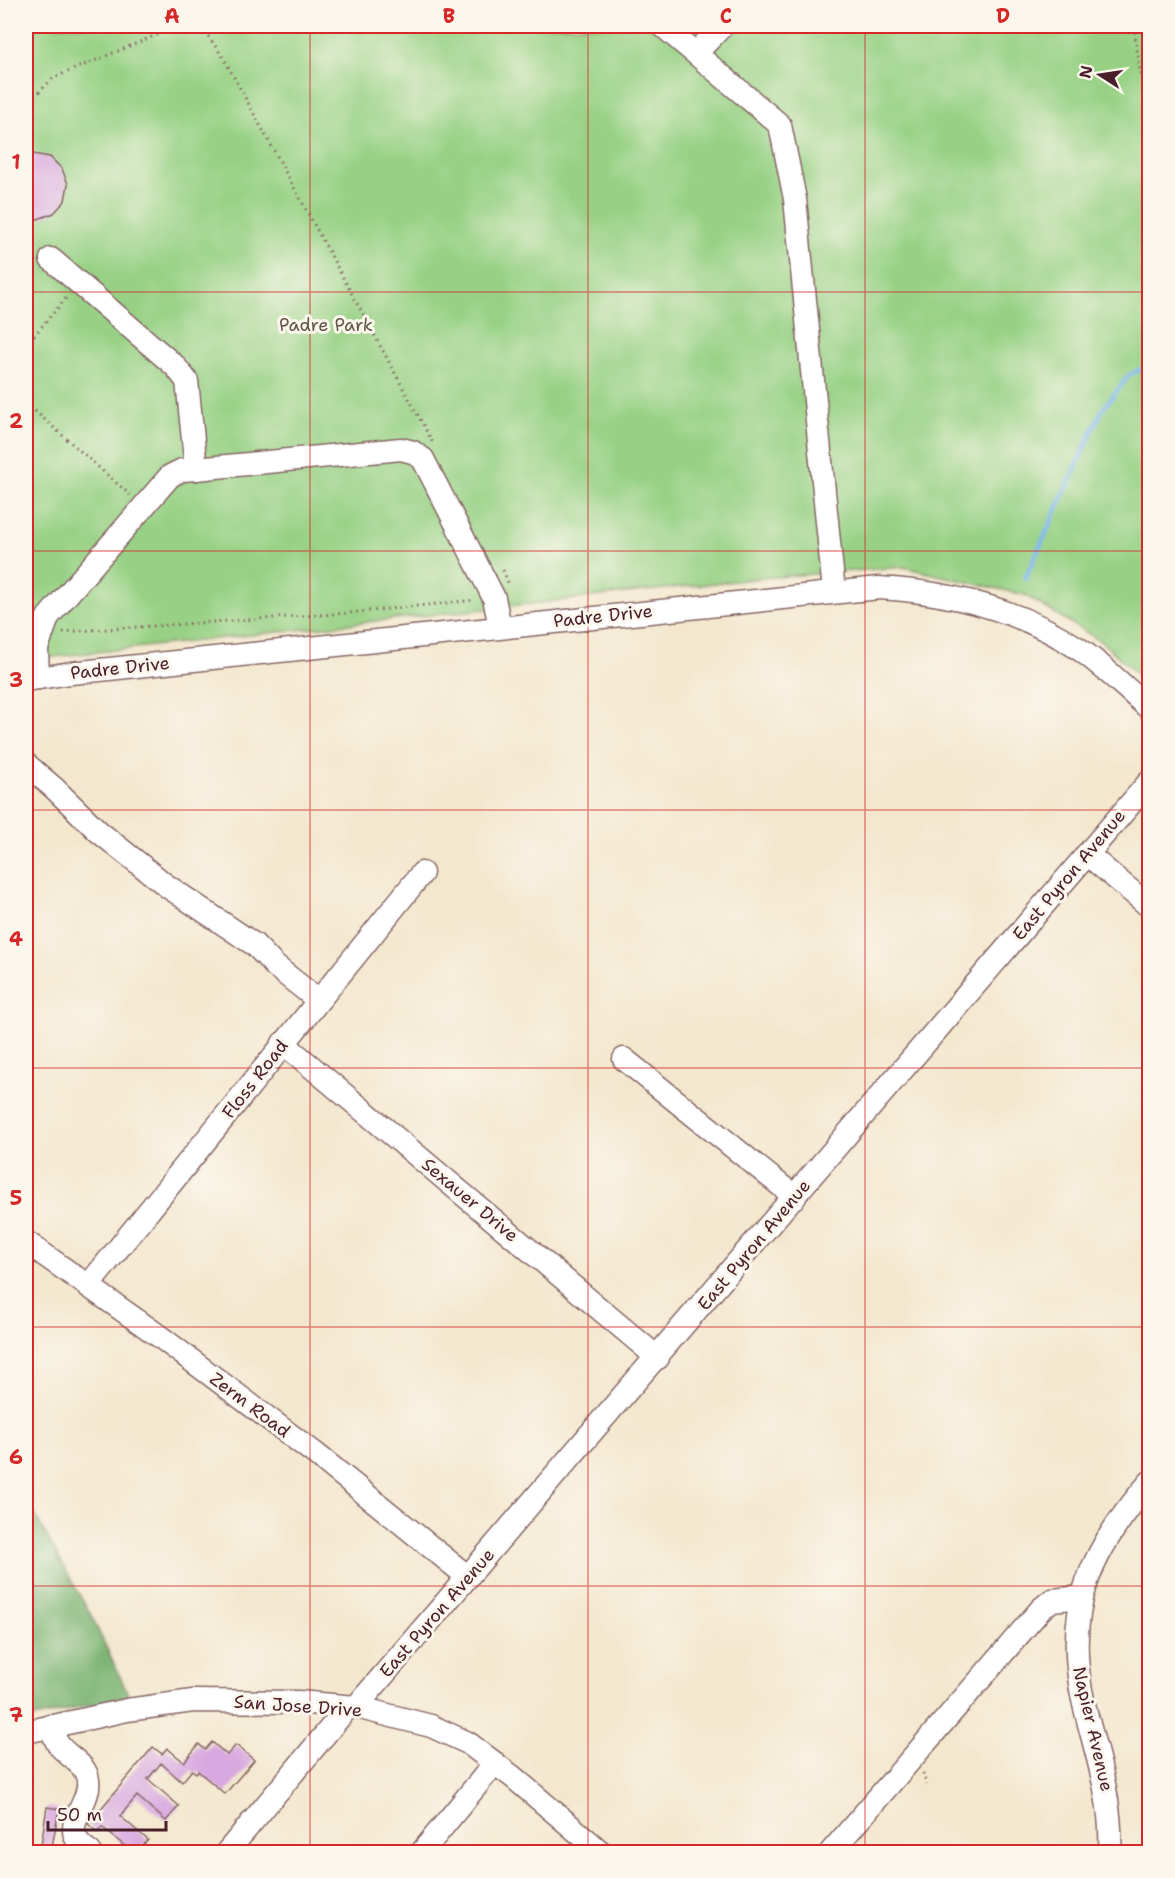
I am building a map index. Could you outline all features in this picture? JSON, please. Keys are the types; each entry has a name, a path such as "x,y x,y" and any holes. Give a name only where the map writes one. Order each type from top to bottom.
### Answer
{"street":[{"path":"663,26 780,125 795,199 834,592"},
{"path":"696,53 714,30 722,26"},
{"path":"51,259 175,366 187,381 196,469"},
{"path":"32,679 37,648 48,617 170,476 196,469 401,449 413,452 423,459 494,598 500,627"},
{"name":"Padre Drive","path":"32,679 879,588 922,591 959,597 999,610 1050,632 1080,650 1149,709"},
{"path":"26,764 98,831 167,886 255,945 275,966 318,1000"},
{"name":"East Pyron Avenue","path":"227,1852 658,1358 1149,781"},
{"path":"1087,854 1149,907"},
{"name":"Floss Road","path":"88,1286 422,873"},
{"name":"Sexauer Drive","path":"283,1043 658,1358"},
{"path":"624,1059 795,1197"},
{"name":"Zerm Road","path":"26,1242 317,1455 468,1577"},
{"name":"Napier Avenue","path":"1110,1852 1109,1804 1083,1701 1077,1664 1077,1633 1082,1597 1094,1562 1111,1530 1149,1482"},
{"path":"831,1852 1041,1609 1052,1600 1082,1597"},
{"name":"San Jose Drive","path":"26,1732 127,1710 193,1701 298,1702 352,1707 399,1717 447,1732 495,1763 601,1852"},
{"path":"50,1726 58,1744 79,1763 88,1779 88,1788 75,1817 75,1835 85,1849"},
{"path":"422,1852 495,1763"}],"path":[{"path":"26,105 53,78 179,26 208,36 223,57 435,445"},
{"path":"1134,26 1140,72 1149,108"},
{"path":"26,345 80,282"},
{"path":"26,403 144,507"},
{"path":"42,633 349,613 505,597 509,589 509,581 498,560"}],"green space":[{"name":"Padre Park","path":"26,26 1149,26 1149,685 1102,642 1025,595 903,567 762,578 26,660"},
{"path":"26,1499 92,1617 129,1696 26,1720"}],"building":[{"path":"33,154 50,157 62,169 68,184 65,201 54,213 38,219 26,217 26,157"},
{"path":"212,1742 227,1755 236,1745 254,1760 225,1794 198,1771 196,1773 192,1770 182,1782 161,1763 148,1779 179,1806 166,1821 137,1796 120,1816 148,1840 138,1852 132,1852 102,1827 97,1832 88,1824 153,1747 162,1754 167,1748 184,1762 199,1744 205,1750"},
{"path":"47,1807 59,1809 52,1847 41,1845"}],"waterway":[{"path":"1025,579 1102,410 1129,375 1150,365"}]}
